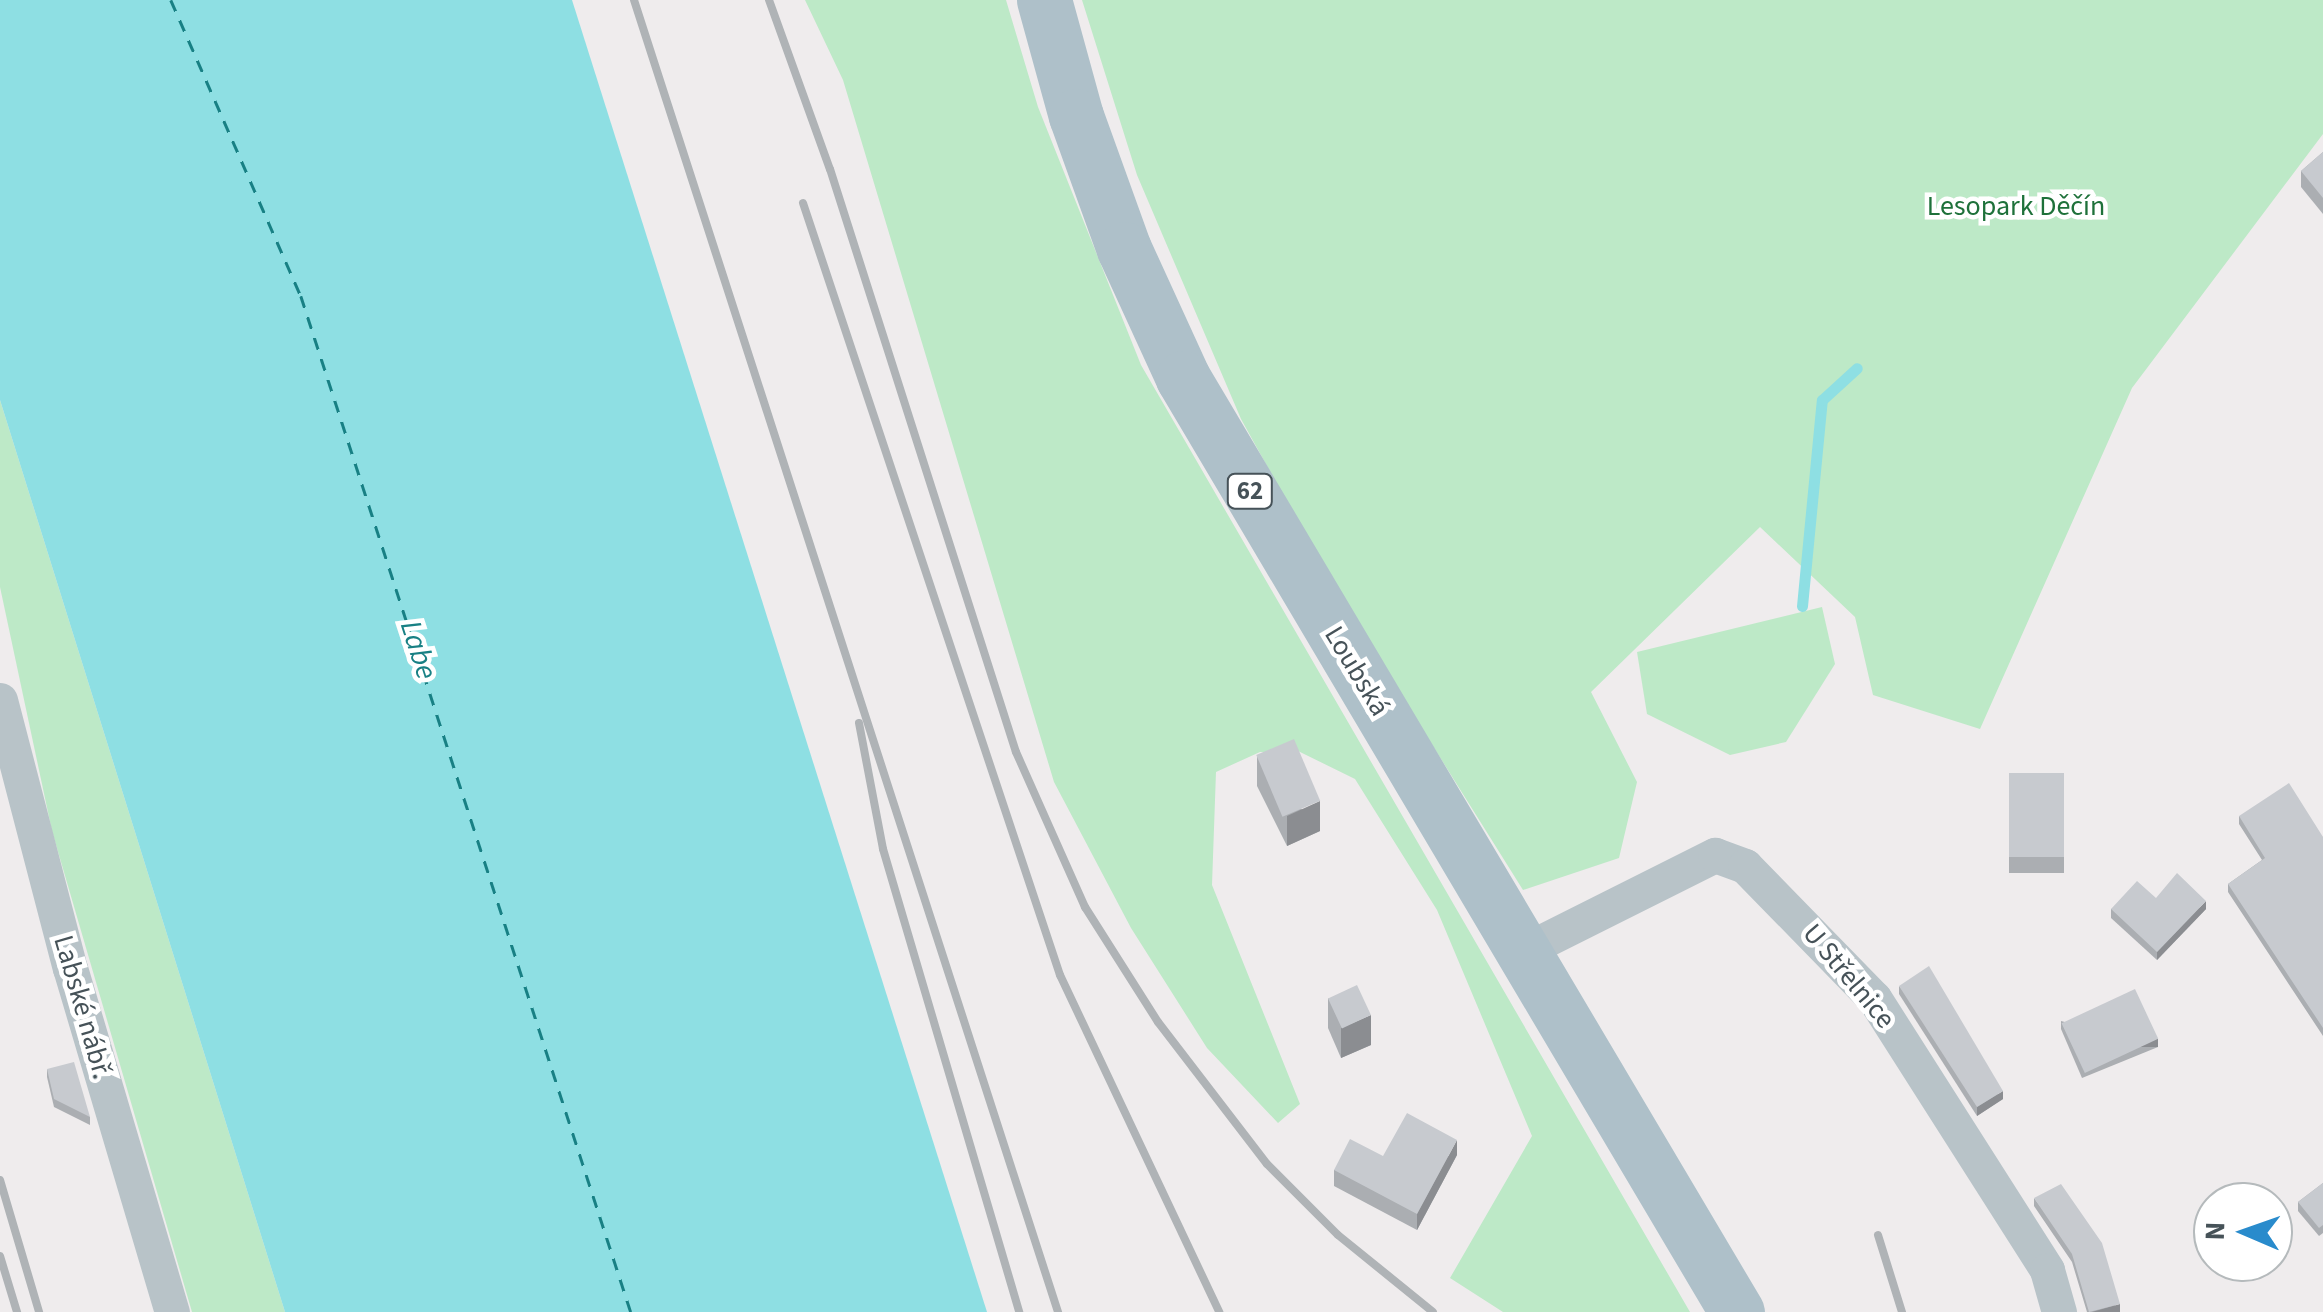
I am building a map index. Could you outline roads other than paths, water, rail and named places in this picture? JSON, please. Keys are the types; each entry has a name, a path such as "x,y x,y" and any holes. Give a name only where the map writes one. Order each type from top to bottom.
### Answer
{"main road":[{"name":"Loubská","path":"1044,0 1076,116 1124,249 1183,378 1738,1312"}],"street":[{"name":"Labské nábř.","path":"0,700 70,968 172,1312"},
{"name":"U Střelnice","path":"1523,950 1715,855 1745,866 1874,998 2047,1270 2059,1312"}],"water":[{"name":"Labe","path":"0,0 572,0 987,1312 285,1312 0,400"}],"waterway":[{"path":"1802,606 1822,400 1857,368"}],"railway":[{"path":"634,0 1058,1312"},
{"path":"769,0 830,169 1016,752 1085,907 1158,1022 1267,1164 1338,1235 1433,1312"},
{"path":"803,203 1060,975 1219,1312"},
{"path":"859,723 883,849 1019,1312"},
{"path":"0,1180 39,1312"},
{"path":"1878,1235 1902,1312"},
{"path":"0,1256 17,1312"}],"park label":[{"name":"Lesopark Děčín","path":"2016,206"}]}
